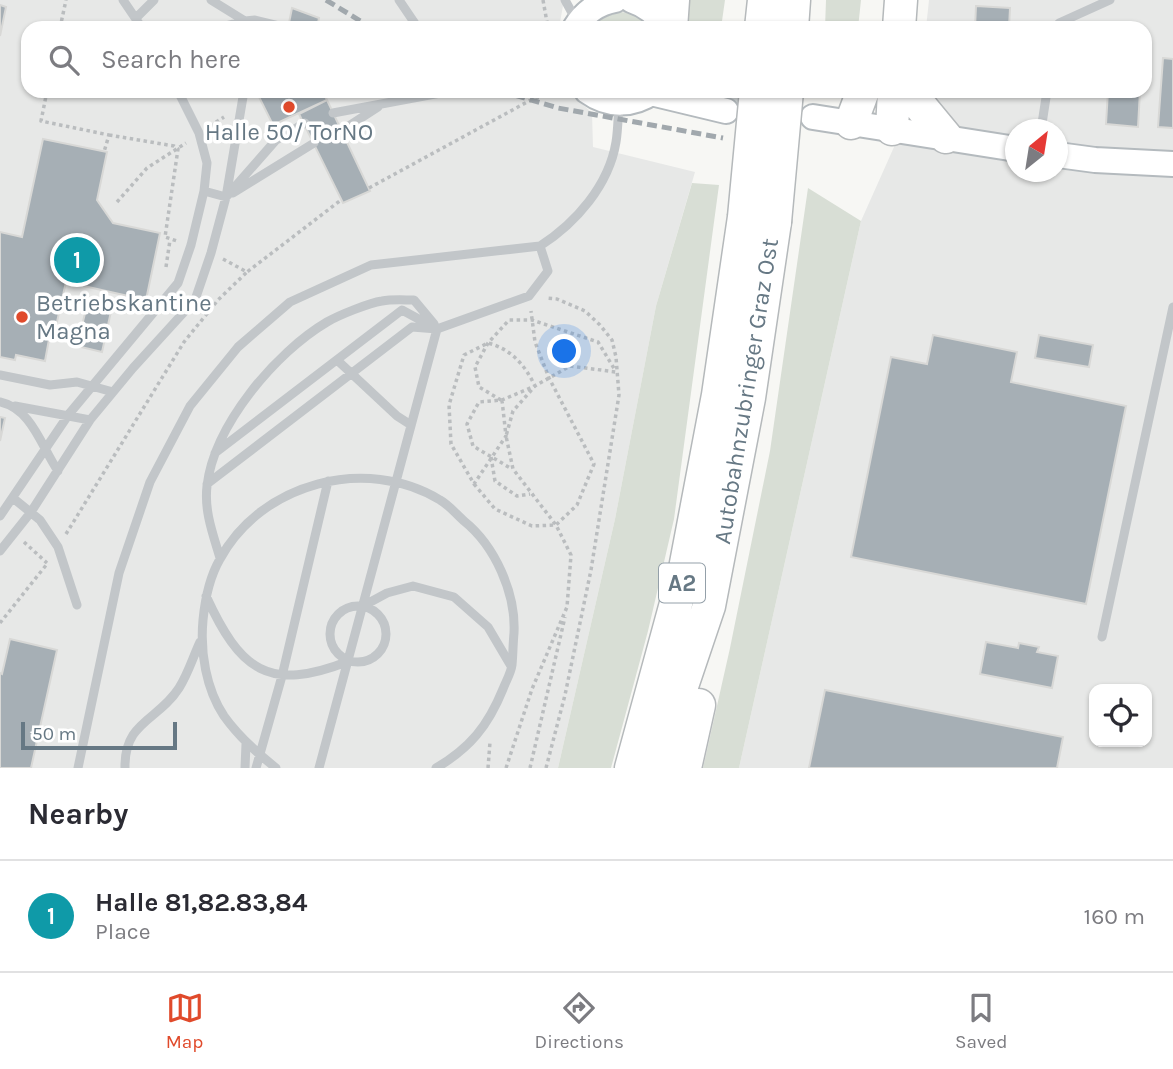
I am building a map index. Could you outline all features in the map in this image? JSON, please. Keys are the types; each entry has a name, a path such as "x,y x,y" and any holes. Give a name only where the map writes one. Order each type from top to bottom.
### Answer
{"highway":[{"path":"670,21 673,0"},
{"path":"762,21 764,0"},
{"path":"792,21 794,0"},
{"path":"878,21 879,0"},
{"path":"900,21 901,0"},
{"name":"Autobahnzubringer Graz Ost","path":"631,768 684,574 718,395 744,217 755,98"},
{"name":"Autobahnzubringer Graz Ost","path":"662,768 681,689 709,606 749,398 775,222 786,98"},
{"path":"851,123 860,98"},
{"path":"892,129 894,98"},
{"path":"914,98 946,137"},
{"path":"685,768 701,695 709,606"}],"main road":[{"path":"580,21 594,8 615,0"},
{"path":"631,0 643,5 662,21"},
{"path":"599,98 619,104 641,98"},
{"path":"676,98 726,111"},
{"path":"813,117 1005,147"},
{"path":"1068,156 1173,164"}],"lane":[{"path":"123,0 138,21"},
{"path":"136,18 154,0"},
{"path":"211,0 241,21"},
{"path":"399,0 413,21"},
{"path":"565,0 574,21"},
{"path":"1063,21 1110,0"},
{"path":"0,516 69,414 178,283 191,245 204,191 207,163 200,133 182,98"},
{"path":"0,551 31,512 90,420 195,300 226,197 242,98"},
{"path":"333,113 416,98"},
{"path":"1043,119 1046,98"},
{"path":"78,768 119,573 150,482 190,406 238,347 290,302 372,265 540,246 554,237 593,198 614,152 619,104"},
{"path":"341,131 380,105"},
{"path":"226,197 275,140 304,123"},
{"path":"204,191 226,197 314,143"},
{"path":"207,484 412,327 437,328 529,296 548,271 540,246"},
{"path":"220,558 206,513 207,484 224,432 259,382 298,344 328,321 380,301 414,300 437,328"},
{"path":"1102,636 1173,307"},
{"path":"215,453 402,310 437,328"},
{"path":"319,768 437,328"},
{"path":"337,360 397,416 411,425"},
{"path":"0,375 50,385 77,382 113,392"},
{"path":"0,402 90,420"},
{"path":"13,405 27,418 58,471"},
{"path":"276,768 246,744 223,714 207,678 201,640 206,594 220,558 251,518 294,490 344,478 396,481 440,500 477,531 503,572 514,619 512,667 492,717 458,755 436,768"},
{"path":"256,768 282,676 328,481"},
{"path":"13,498 40,520 58,547 77,605"},
{"path":"349,661 334,649 330,641 332,623 344,609 363,606 387,593 414,586 454,597 488,627 512,667"},
{"path":"206,594 223,632 250,665 282,676 320,673 349,661 367,661 375,657 385,641 384,623 371,609 363,606"},
{"path":"125,768 125,751 136,729 178,689 201,640"},
{"path":"245,768 246,744"}],"path":[{"path":"62,21 66,0"},
{"path":"543,0 547,21"},
{"path":"46,98 41,121 174,146 178,149"},
{"path":"369,188 536,98"},
{"path":"117,202 147,168 240,107"},
{"path":"104,152 109,135"},
{"path":"178,149 165,237 191,245"},
{"path":"0,623 47,564 184,342 218,300 247,272 341,200"},
{"path":"211,253 247,272"},
{"path":"535,386 527,369 503,347 488,343 464,355 450,405 451,444 474,484 495,509 532,526 556,525 578,505 594,464 549,378 536,342 529,296 557,299 585,311 600,325 612,340 619,395 591,570 565,695 546,768"},
{"path":"502,400 479,387 475,367 488,343 509,320 532,320 598,342 616,372"},
{"path":"513,469 473,446 467,424 479,402 502,400 535,386 570,366 616,372"},
{"path":"474,484 506,436 513,411 535,386"},
{"path":"502,400 513,469 556,525 571,555 567,607 530,768"},
{"path":"491,457 495,481 517,496 530,494"},
{"path":"15,533 47,564"},
{"path":"506,768 532,689 567,607"}],"shaded area":[{"path":"0,0 564,0 560,21 21,21 21,98 576,98 592,113 593,147 695,172 656,306 615,519 558,768 0,768"},
{"path":"685,0 725,0 722,21 687,21"},
{"path":"826,0 861,0 859,21 825,21"},
{"path":"929,0 1173,0 1173,768 739,768 861,221 916,98 1152,98 1152,21 927,21"},
{"path":"621,12 644,21 599,21"},
{"path":"692,183 719,185 674,519 648,631 611,768 558,768 615,519 656,306"},
{"path":"808,188 861,221 739,768 703,768 770,451"}],"building":[{"path":"0,5 6,7 0,36"},
{"path":"976,6 1010,8 1009,21 975,21"},
{"path":"292,8 319,18 318,21 289,21"},
{"path":"1163,58 1173,59 1173,128 1158,127"},
{"name":"Halle 50/ TorNO","path":"260,98 326,98 327,100 273,125"},
{"path":"1108,98 1140,98 1138,127 1106,124"},
{"path":"327,100 370,191 343,203 299,114"},
{"path":"43,139 107,152 97,200 113,223 160,233 146,300 66,282 54,335 50,334 45,361 16,355 15,360 0,357 0,232 22,237"},
{"path":"88,301 112,307 102,352 77,346"},
{"path":"933,335 1017,352 1011,382 1126,406 1086,604 851,557 891,357 927,364"},
{"path":"1039,335 1093,345 1089,367 1035,358"},
{"path":"0,417 5,418 0,441"},
{"path":"10,639 57,650 31,768 0,768 0,673 2,674"},
{"path":"986,642 1018,648 1019,643 1039,647 1037,652 1058,656 1052,688 980,674"},
{"path":"825,690 1063,737 1057,768 809,768"}],"tunnel":[{"path":"741,98 757,108"}],"railway":[{"path":"326,0 360,21"},
{"path":"524,98 558,108 723,138"}],"place":[{"name":"Halle 50/ TorNO","path":"289,107"},
{"name":"Halle 81,82.83,84","path":"77,260"},
{"name":"Betriebskantine Magna","path":"22,317"}]}
